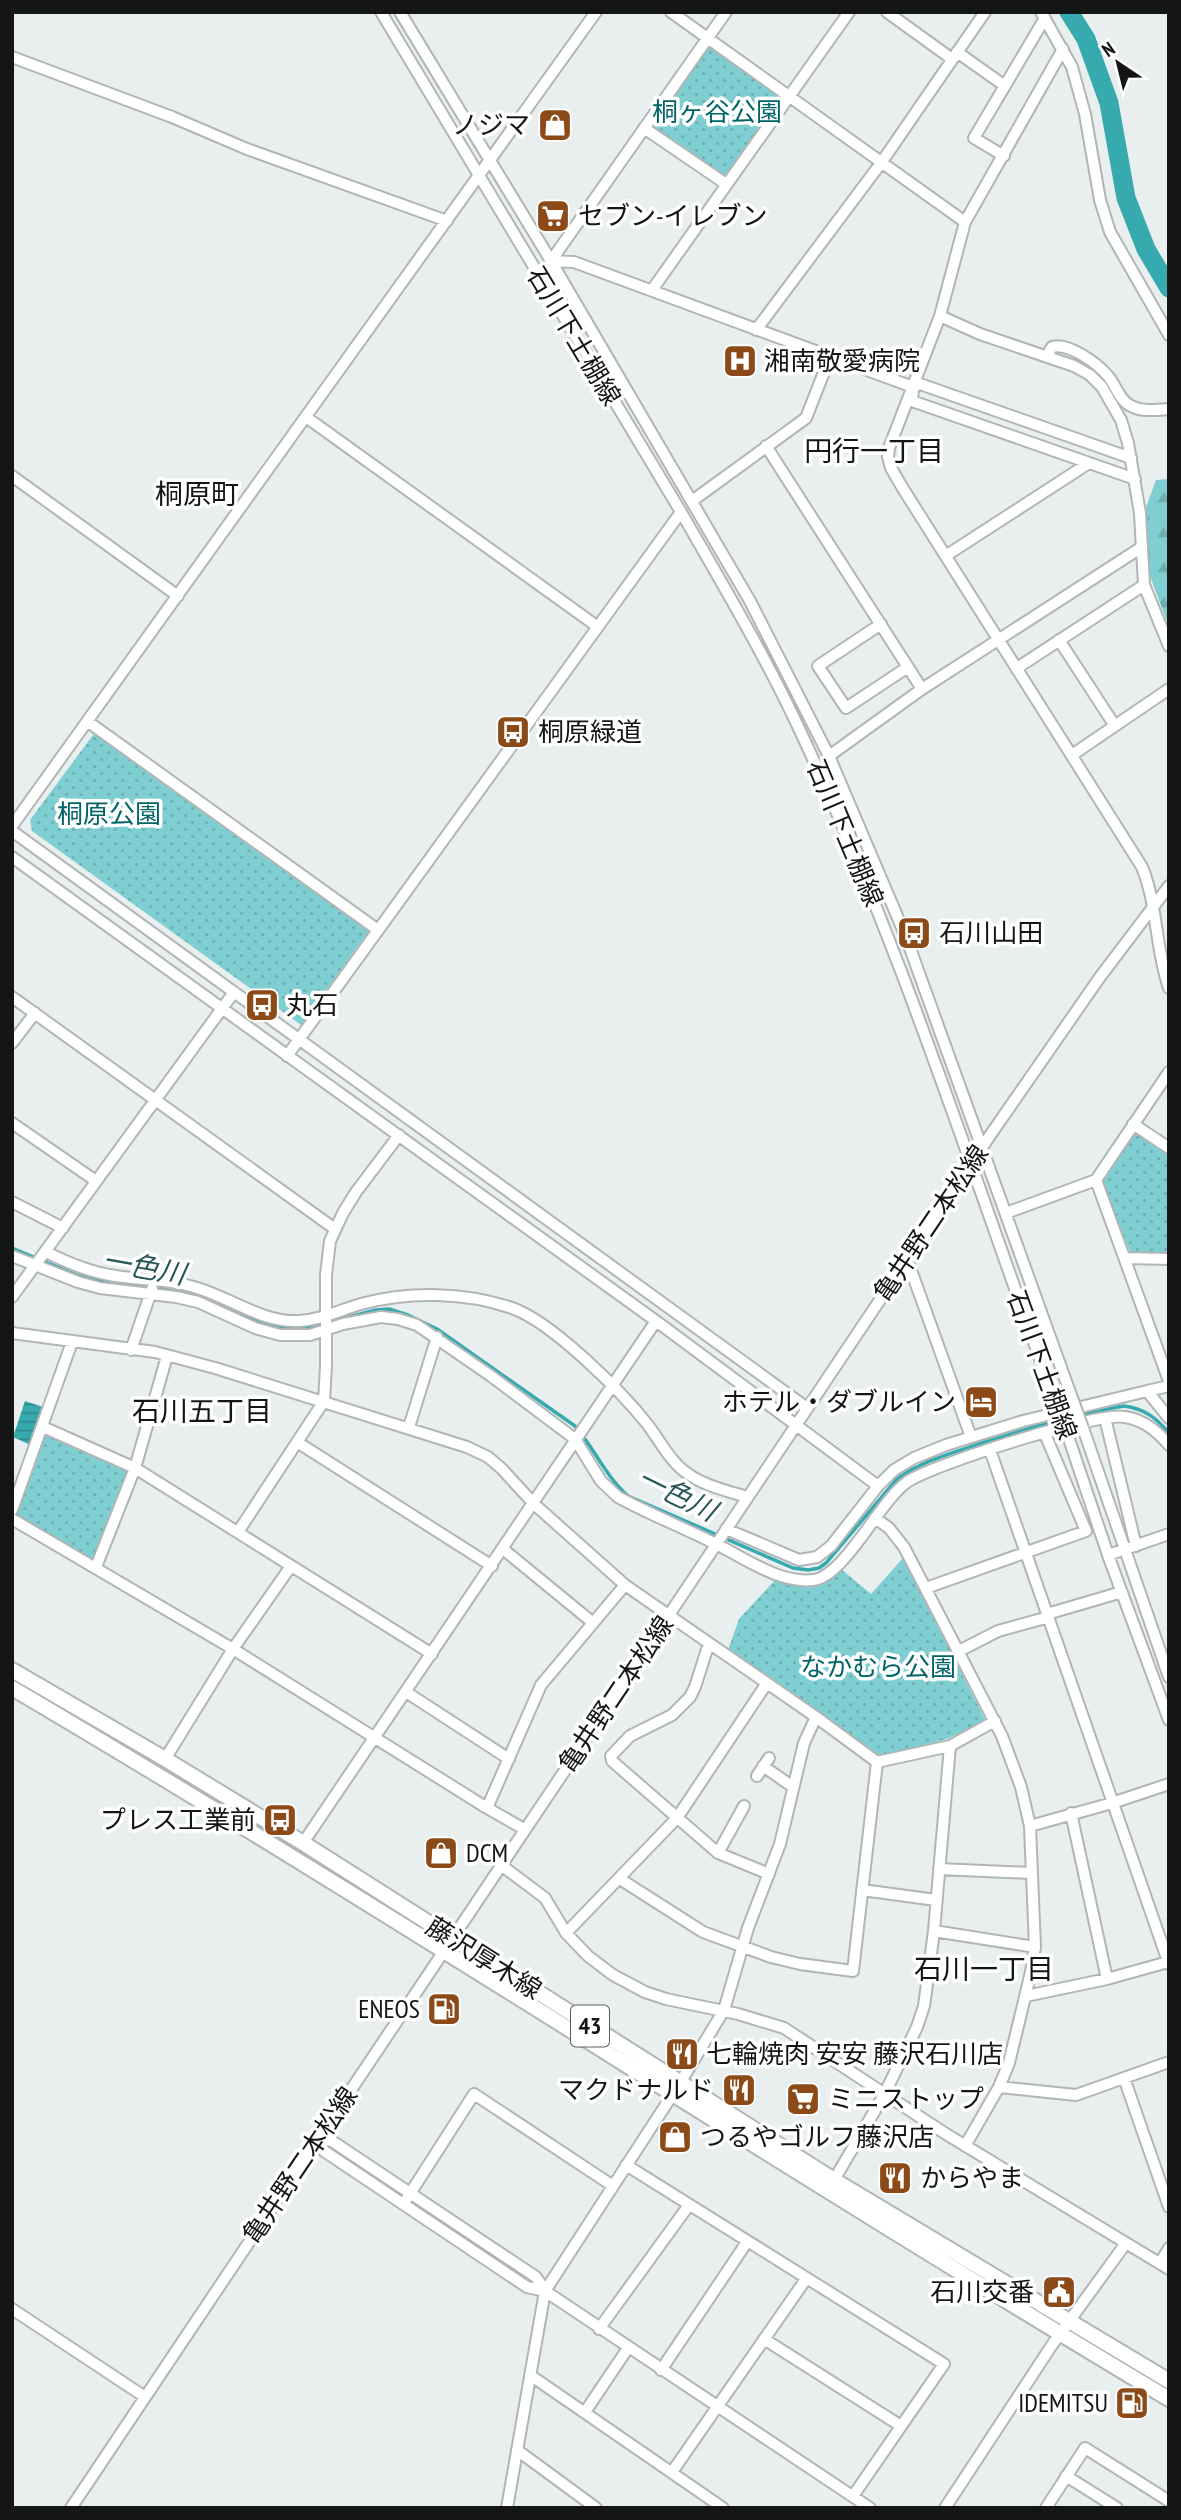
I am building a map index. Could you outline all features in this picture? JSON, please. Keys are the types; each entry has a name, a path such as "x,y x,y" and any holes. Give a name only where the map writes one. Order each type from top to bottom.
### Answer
{"main road":[{"name":"藤沢厚木線","path":"12,1670 303,1843 1060,2334 1169,2399"},
{"name":"藤沢厚木線","path":"12,1688 204,1801 444,1951 1169,2381"}],"street":[{"name":"石川下土棚線","path":"381,12 681,512 768,669 812,757 892,944 1169,1720"},
{"name":"石川下土棚線","path":"400,12 551,261 750,601 829,756 906,937 1083,1428 1169,1677"},
{"path":"596,12 12,828 807,1408"},
{"path":"671,12 965,222"},
{"path":"551,261 726,12"},
{"path":"652,290 849,12"},
{"path":"887,12 1005,86"},
{"path":"757,330 881,163 985,12"},
{"path":"1043,15 1072,67 1110,232 1169,335"},
{"path":"1004,156 974,138 1043,15"},
{"path":"1063,49 965,222 940,316 895,429 888,457 902,487 1135,854 1148,881 1169,988"},
{"path":"12,57 172,117 247,149 447,221"},
{"path":"644,128 726,184"},
{"path":"551,261 573,262 913,387 920,384 1131,458"},
{"path":"940,316 980,334 1074,366 1090,375 1102,387 1121,420 1131,458 1140,513 1144,585 1169,646"},
{"path":"1047,356 1052,347 1060,346 1100,368 1109,376 1122,399 1133,408 1169,409"},
{"path":"692,501 806,418 830,357"},
{"path":"913,387 912,401 1135,479"},
{"path":"306,417 598,627"},
{"path":"766,446 922,689"},
{"path":"947,555 1089,463"},
{"path":"12,476 178,596"},
{"path":"287,1056 681,512"},
{"path":"829,756 922,689 1142,547"},
{"path":"1017,668 1144,585"},
{"path":"881,624 818,666 845,708 908,667"},
{"path":"1059,640 1115,726"},
{"path":"1072,755 1169,689"},
{"path":"87,721 378,930"},
{"path":"12,857 656,1321 878,1486"},
{"name":"亀井野二本松線","path":"71,2508 906,1259 1055,1040 1169,886"},
{"path":"12,1297 234,992"},
{"path":"12,997 334,1229"},
{"path":"12,1043 34,1013"},
{"path":"1006,1213 1096,1180 1169,1072"},
{"path":"12,1123 96,1181"},
{"path":"1133,1124 1169,1148"},
{"path":"237,1532 324,1401 327,1252 334,1229 356,1192 399,1135"},
{"path":"40,1259 78,1282 100,1288 198,1302 267,1332 295,1336 381,1317 417,1325 578,1435 601,1481 618,1497 721,1536 799,1560 810,1560 826,1551 894,1470 914,1458 971,1437 1169,1384 1096,1180"},
{"path":"12,1202 63,1228"},
{"path":"12,1256 198,1288 279,1320 300,1321 326,1316 361,1304 407,1297 450,1296 497,1304 527,1314 540,1322 611,1385 642,1418 681,1469 697,1479 747,1497"},
{"path":"1126,1258 1169,1259"},
{"path":"906,1259 971,1437"},
{"path":"131,1350 155,1279"},
{"path":"303,1843 656,1321"},
{"path":"12,1333 167,1356 409,1427 488,1457 534,1504 625,1585 877,1762 950,1746 995,1721"},
{"path":"409,1427 437,1337"},
{"path":"12,1510 72,1342"},
{"path":"96,1567 135,1468 167,1356"},
{"path":"1147,1391 1169,1418"},
{"path":"721,1536 788,1577 814,1580 827,1575 836,1567 893,1495 906,1483 990,1450 1117,1416 1140,1420 1152,1427 1169,1445"},
{"path":"1105,1418 1136,1546"},
{"path":"43,1427 135,1468 432,1654"},
{"path":"926,1588 1086,1531 1045,1434"},
{"path":"297,1442 492,1566"},
{"path":"990,1450 1168,1963 1026,1996"},
{"path":"875,1518 889,1528 904,1547 995,1721 1021,1787 1030,1826 1035,1947 1026,1996 1009,2063 999,2087 965,2146"},
{"path":"12,1520 233,1649 524,1829"},
{"path":"1108,1555 1169,1534"},
{"path":"503,1549 592,1622"},
{"path":"165,1759 233,1649 291,1566"},
{"path":"487,1808 541,1685 625,1585"},
{"path":"959,1651 998,1631 1122,1592"},
{"path":"709,1643 690,1697 672,1714 630,1736 611,1756 612,1762 718,1853 769,1874"},
{"path":"566,1933 677,1818 767,1683"},
{"path":"406,1692 509,1759"},
{"path":"507,2508 545,2291 677,2088 724,2010 748,1928 780,1844 804,1743 816,1717"},
{"path":"834,2180 884,2095 924,2006 934,1931 950,1746"},
{"path":"620,1879 703,1932 771,1957 853,1971 877,1762"},
{"path":"763,1767 793,1787"},
{"path":"1030,1826 1169,1784"},
{"path":"718,1853 744,1806"},
{"path":"1071,1813 1107,1979"},
{"path":"501,1864 545,1898 566,1933 601,1966 645,1992 666,1999 724,2010 784,2028 965,2146 1164,2266 1169,2248"},
{"path":"939,1869 1031,1873"},
{"path":"862,1890 936,1900"},
{"path":"934,1931 1035,1947"},
{"path":"999,2087 1076,2095 1169,2062"},
{"path":"1124,2078 1169,2207"},
{"path":"407,2198 474,2094 613,2186"},
{"path":"317,2138 332,2141 407,2198 536,2277 545,2291 599,2329 870,2508"},
{"path":"626,2165 944,2364 853,2496"},
{"path":"599,2329 689,2205"},
{"path":"661,2370 747,2242"},
{"path":"945,2508 1060,2334 1126,2243"},
{"path":"672,2472 806,2279"},
{"path":"12,2309 145,2397"},
{"path":"764,2339 901,2426"},
{"path":"584,2412 628,2348"},
{"path":"530,2375 723,2508"},
{"path":"1047,2507 1085,2448 1169,2501"},
{"path":"517,2451 596,2508"},
{"path":"1066,2476 1117,2508"}],"green space":[{"name":"桐ヶ谷公園","path":"707,39 790,97 726,184 644,128"},
{"path":"1169,479 1169,627 1150,576 1146,507 1156,480"},
{"name":"桐原公園","path":"97,733 369,931 301,1025 32,831 30,820"},
{"path":"1138,1134 1169,1154 1169,1255 1130,1252 1102,1184 1108,1170 1133,1136"},
{"path":"43,1427 135,1468 96,1567 12,1519"},
{"name":"なかむら公園","path":"903,1558 986,1721 947,1739 882,1757 728,1650 739,1619 776,1579 795,1583 817,1583 841,1569 871,1594"}],"shaded area":[{"path":"25,1401 49,1409 35,1447 13,1437"}],"waterway":[{"path":"1069,12 1086,39 1109,103 1126,198 1146,249 1169,288"},
{"name":"一色川","path":"12,1248 79,1276 179,1290 275,1327 309,1327 376,1310 389,1309 408,1315 437,1329 575,1426 613,1480 628,1496 793,1568 808,1570 819,1568 826,1563 897,1479 927,1462 949,1454 1052,1422 1124,1406 1149,1415 1169,1433"}],"place":[{"name":"ノジマ","path":"555,125"},
{"name":"セブン-イレブン","path":"553,216"},
{"name":"湘南敬愛病院","path":"740,361"},
{"name":"桐原緑道","path":"513,732"},
{"name":"石川山田","path":"914,933"},
{"name":"丸石","path":"262,1005"},
{"name":"ホテル・ダブルイン","path":"981,1402"},
{"name":"プレス工業前","path":"280,1820"},
{"name":"DCM","path":"441,1853"},
{"name":"ENEOS","path":"444,2009"},
{"name":"七輪焼肉 安安 藤沢石川店","path":"682,2054"},
{"name":"マクドナルド","path":"739,2090"},
{"name":"ミニストップ","path":"803,2099"},
{"name":"つるやゴルフ藤沢店","path":"675,2137"},
{"name":"からやま","path":"895,2178"},
{"name":"石川交番","path":"1059,2292"},
{"name":"IDEMITSU","path":"1132,2403"}],"district":[{"name":"円行一丁目","path":"874,451"},
{"name":"桐原町","path":"197,494"},
{"name":"石川五丁目","path":"202,1411"},
{"name":"石川一丁目","path":"984,1969"}]}
